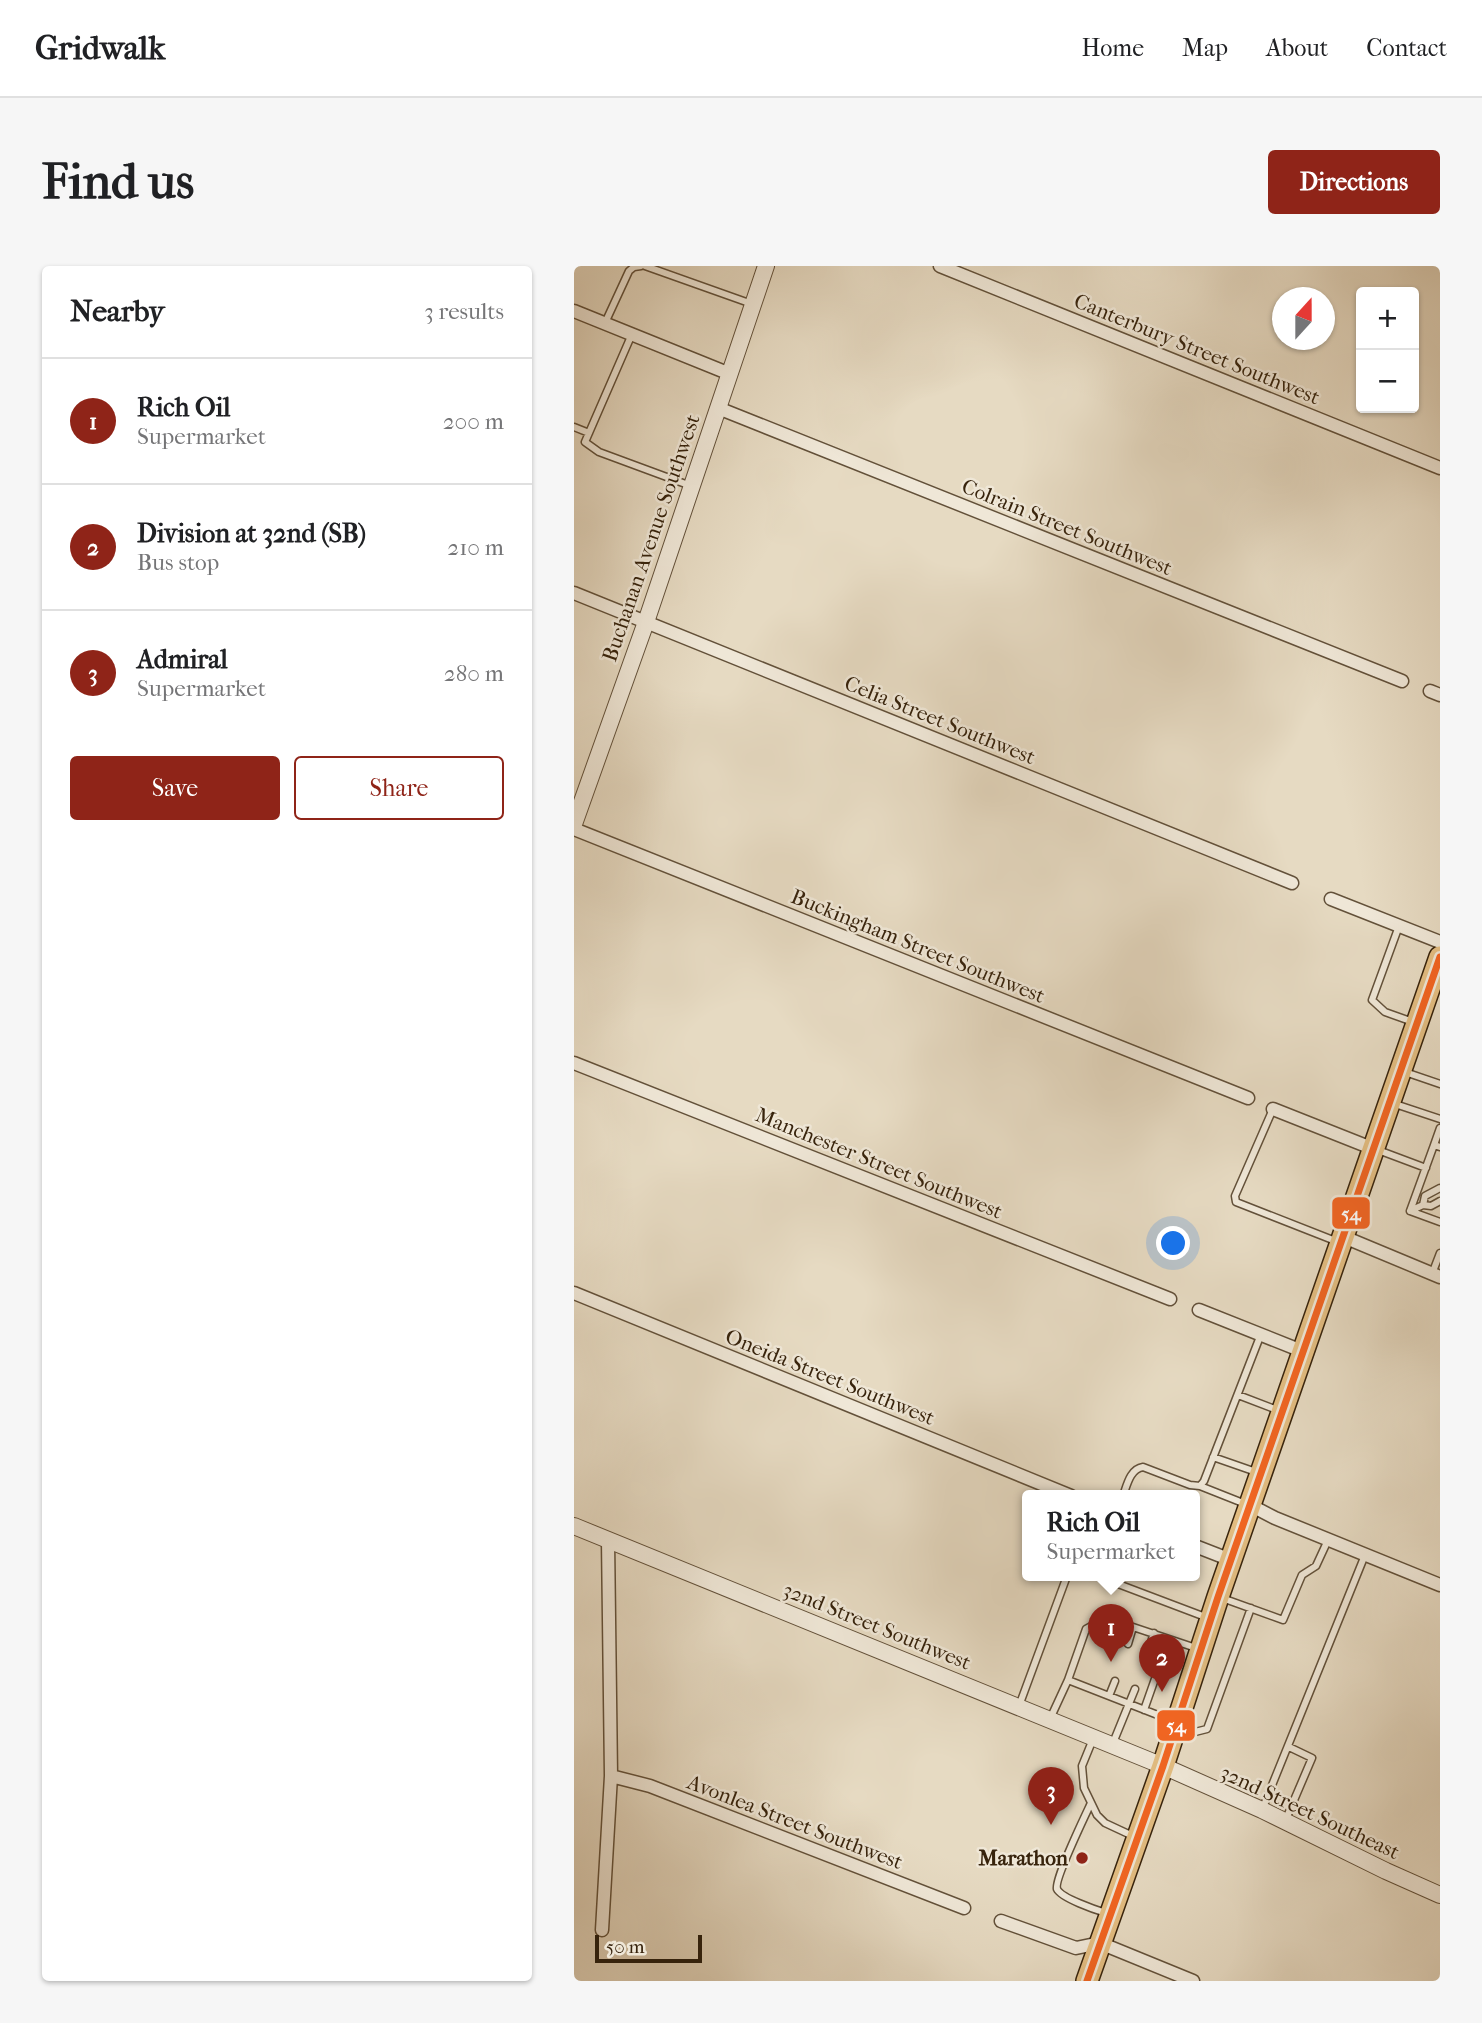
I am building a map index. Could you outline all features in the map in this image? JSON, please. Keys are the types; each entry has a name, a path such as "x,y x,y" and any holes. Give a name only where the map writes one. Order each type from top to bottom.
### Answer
{"main road":[{"path":"1087,1981 1163,1766 1210,1619 1302,1351 1439,963"}],"street":[{"name":"Buchanan Avenue Southwest","path":"574,824 646,622 766,266"},
{"name":"Canterbury Street Southwest","path":"940,266 1440,468"},
{"path":"574,311 730,374"},
{"name":"Colrain Street Southwest","path":"718,408 1402,681"},
{"name":"Celia Street Southwest","path":"574,593 1292,883"},
{"name":"Buckingham Street Southwest","path":"574,830 1248,1098"},
{"path":"1331,900 1440,942"},
{"name":"Manchester Street Southwest","path":"574,1063 1170,1299"},
{"path":"1273,1109 1374,1149"},
{"path":"1343,1240 1436,1275"},
{"name":"Oneida Street Southwest","path":"574,1293 1047,1490"},
{"path":"1199,1310 1302,1351"},
{"path":"1250,1505 1440,1585"},
{"name":"32nd Street Southwest","path":"574,1526 1163,1766"},
{"path":"602,1930 611,1776 608,1540"},
{"path":"1200,1548 1231,1560"},
{"name":"32nd Street Southeast","path":"1163,1766 1440,1895"},
{"name":"Avonlea Street Southwest","path":"611,1776 650,1786 964,1908"},
{"path":"1001,1921 1076,1948 1100,1943 1193,1981"}],"lane":[{"path":"605,323 629,271 634,267 643,266 754,304"},
{"path":"632,334 585,442 599,452 692,486"},
{"path":"574,427 589,433"},
{"path":"1399,926 1371,1000 1385,1012 1417,1024"},
{"path":"1402,1070 1440,1084"},
{"path":"1390,1102 1440,1119"},
{"path":"1273,1109 1235,1196 1236,1202 1343,1240"},
{"path":"1410,1211 1437,1146 1440,1128"},
{"path":"1374,1149 1426,1168"},
{"path":"1423,1205 1425,1196 1440,1188"},
{"path":"1410,1211 1440,1201"},
{"path":"1410,1211 1440,1222"},
{"path":"1436,1275 1440,1253"},
{"path":"1200,1486 1261,1334"},
{"path":"1237,1395 1282,1412"},
{"path":"1213,1457 1260,1474"},
{"path":"1126,1490 1133,1473 1143,1467 1250,1505"},
{"path":"1218,1597 1283,1620 1302,1574 1316,1566 1328,1539"},
{"path":"1262,1810 1365,1555"},
{"path":"1019,1706 1065,1581"},
{"path":"1110,1581 1210,1619"},
{"path":"1068,1680 1195,1732 1207,1729 1251,1608"},
{"path":"1050,1719 1068,1680 1086,1629 1097,1623 1133,1627 1200,1649"},
{"path":"1128,1644 1133,1627"},
{"path":"1148,1651 1154,1633"},
{"path":"1144,1710 1169,1639"},
{"path":"1109,1696 1115,1681"},
{"path":"1112,1745 1135,1689"},
{"path":"1094,1737 1082,1766 1084,1788 1097,1815 1105,1823 1137,1838"},
{"path":"1285,1821 1312,1758 1289,1747"},
{"path":"1091,1803 1061,1871 1057,1882 1058,1889 1063,1896 1110,1914"}],"transit line":[{"name":"54","path":"1087,1981 1440,957"}],"place":[{"name":"Rich Oil","path":"1111,1662"},
{"name":"Division at 32nd (SB)","path":"1162,1692"},
{"name":"Admiral","path":"1051,1825"},
{"name":"Marathon","path":"1082,1858"}]}
